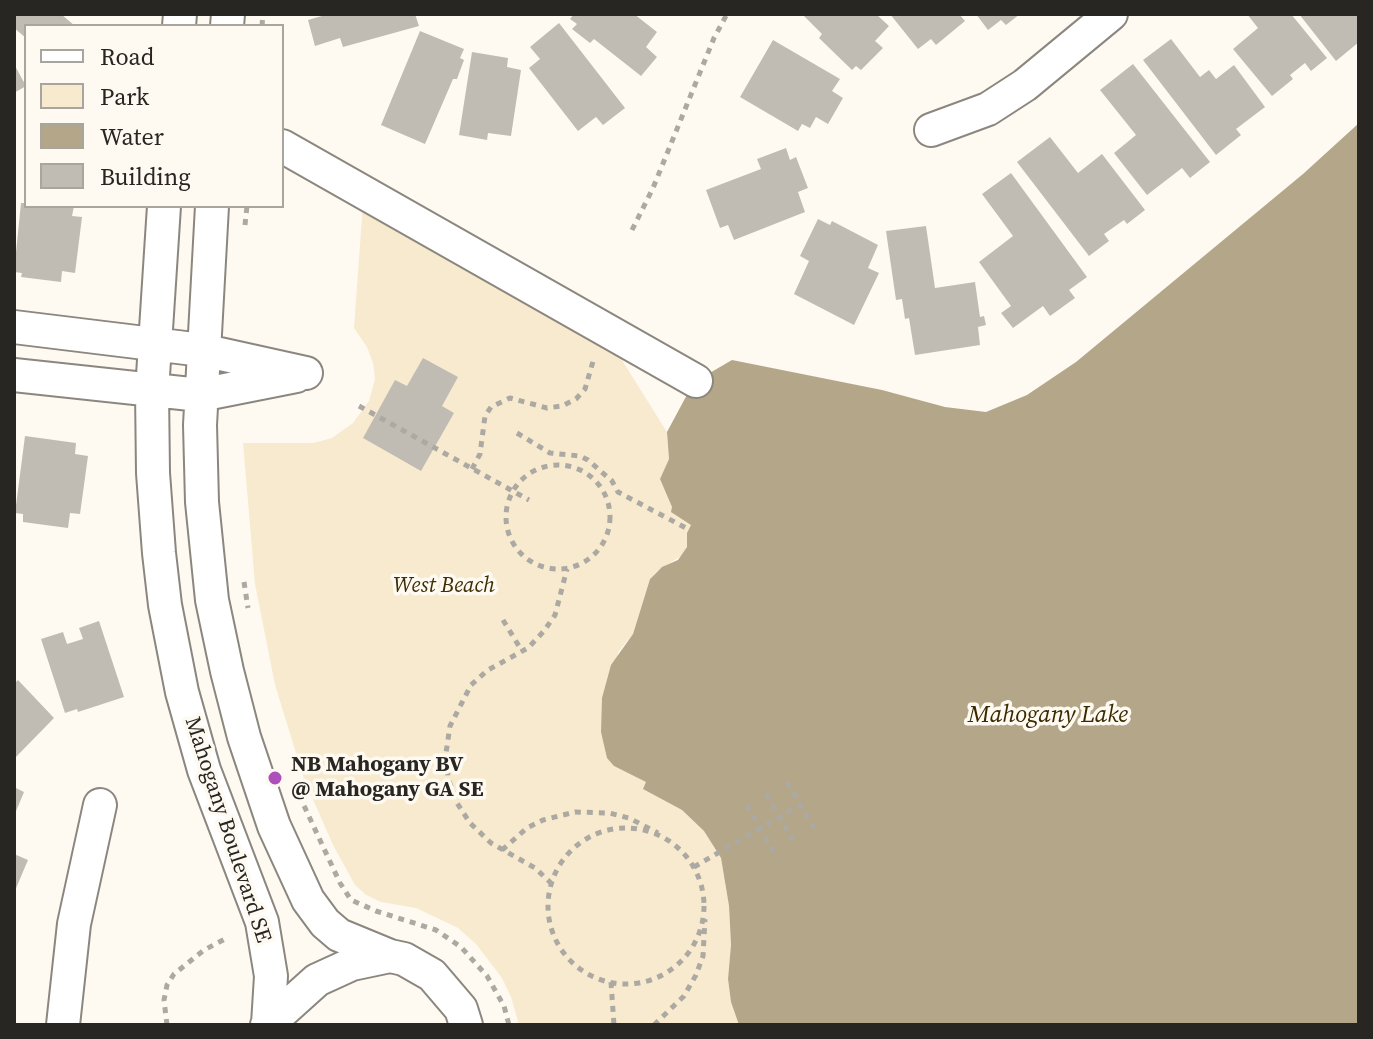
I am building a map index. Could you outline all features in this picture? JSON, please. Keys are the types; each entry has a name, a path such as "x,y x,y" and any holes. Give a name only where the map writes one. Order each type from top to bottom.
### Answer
{"street":[{"path":"931,130 988,109 1013,93 1111,14"},
{"path":"284,147 696,381"},
{"name":"Mahogany Boulevard SE","path":"164,208 152,391 153,473 165,605 182,692 204,770 262,922 271,976 267,1024"},
{"name":"Mahogany Boulevard SE","path":"212,208 200,395 202,502 212,600 249,752 274,826 315,912 339,935 404,959 432,975 461,1009 466,1025"},
{"path":"14,327 202,350 306,373 200,395 14,375"},
{"path":"63,1025 74,924 100,805"},
{"path":"267,1024 317,980 340,968 390,956"}],"path":[{"path":"632,230 727,14"},
{"path":"245,232 247,208"},
{"path":"472,469 480,454 485,416 491,407 510,398 547,408 562,406 576,399 585,389 608,330"},
{"path":"359,406 529,500"},
{"path":"517,433 550,453 580,456 588,460 612,481 618,492 686,528"},
{"path":"583,470 588,460"},
{"path":"568,465 583,470 596,480 610,508 610,525 605,540 596,553 567,569 538,565 526,558 509,534 507,505 512,491 536,469 568,465"},
{"path":"552,884 535,868 491,843 470,823 457,803 448,778 446,753 450,726 471,685 488,670 522,651 544,631 555,615 567,569"},
{"path":"243,573 250,618"},
{"path":"503,620 522,651"},
{"path":"787,782 814,828"},
{"path":"295,786 340,883"},
{"path":"766,794 793,840"},
{"path":"747,805 774,852"},
{"path":"694,867 800,805"},
{"path":"502,850 527,828 543,820 575,812 609,813 629,818 648,827 685,855 694,867 704,903 704,946 696,975 684,996 654,1025"},
{"path":"665,839 641,830 615,829 590,837 570,852 555,873 548,897 549,923 559,947 575,966 597,979 622,985 647,982 671,970 689,952 701,929 704,903"},
{"path":"167,1025 164,1000 167,985 174,974 204,950 227,938"},
{"path":"611,982 614,1025"}],"green space":[{"name":"West Beach","path":"363,203 610,341 667,432 669,459 660,479 672,507 692,525 687,533 684,554 650,579 633,634 618,652 614,766 647,782 644,789 682,810 704,831 721,858 729,906 731,947 728,979 731,1002 739,1025 519,1025 502,978 476,944 458,928 416,908 381,902 366,895 355,885 333,845 304,779 275,685 255,584 243,443 313,443 332,438 353,423 369,401 375,379 373,363 354,328"}],"water":[{"name":"Mahogany Lake","path":"1359,123 1359,1025 739,1025 731,1002 728,979 731,945 729,906 721,858 704,831 682,810 643,789 646,782 614,766 607,758 601,732 602,698 611,665 633,634 650,579 662,567 678,560 687,547 687,533 691,525 671,512 672,507 660,479 669,459 667,432 689,391 696,381 732,360 882,390 945,407 986,412 1027,395 1076,362 1303,174"}],"building":[{"path":"14,14 61,14 73,24 24,24 24,36 14,28"},
{"path":"329,14 415,14 419,26 343,47 340,38 315,46 308,20"},
{"path":"574,14 634,14 657,32 646,47 657,57 641,76 594,39 590,43 572,29 577,24 570,19"},
{"path":"802,14 876,14 889,26 875,41 883,48 861,70 856,66 852,70 819,38 822,34"},
{"path":"890,14 959,14 965,21 936,45 931,39 918,49"},
{"path":"976,14 1020,14 1006,25 1001,20 988,30"},
{"path":"1247,14 1291,14 1327,58 1311,71 1305,63 1290,75 1293,79 1272,96 1233,49 1258,28"},
{"path":"1299,14 1359,14 1359,42 1336,61"},
{"path":"559,23 625,108 603,125 596,117 578,131 529,68 540,59 530,47"},
{"path":"420,31 464,49 460,58 464,60 457,79 453,79 425,144 381,125"},
{"path":"1171,39 1200,77 1209,70 1216,79 1234,65 1265,107 1236,129 1241,135 1216,155 1143,60"},
{"path":"773,40 840,79 832,91 843,98 828,124 816,117 810,128 802,124 798,131 740,97"},
{"path":"472,52 508,58 507,67 521,70 511,136 488,133 487,140 459,135"},
{"path":"14,64 24,87 14,93"},
{"path":"1133,64 1210,162 1190,178 1182,168 1147,195 1114,153 1136,135 1100,90"},
{"path":"1050,137 1078,173 1102,154 1145,210 1127,224 1124,220 1104,234 1109,241 1089,256 1017,162"},
{"path":"786,148 790,160 796,157 808,188 798,192 805,212 734,240 728,225 720,228 706,190 761,169 757,159"},
{"path":"1011,173 1087,277 1069,290 1075,298 1050,316 1043,306 1013,328 1001,313 1011,306 979,262 1013,236 982,194"},
{"path":"21,203 24,203 24,208 74,208 72,216 82,217 75,273 62,271 61,282 21,277 22,273 14,272"},
{"path":"818,219 830,225 832,221 878,245 868,268 879,273 854,325 794,294 809,261 800,256"},
{"path":"926,226 935,288 975,282 980,317 984,316 986,325 978,327 980,345 915,355 909,318 905,319 902,299 896,300 886,231"},
{"path":"423,358 458,377 442,406 454,413 421,471 363,438 395,380 407,386"},
{"path":"25,436 76,443 75,454 88,456 80,514 70,513 68,528 23,522 23,514 15,513"},
{"path":"99,621 124,697 78,712 77,709 65,713 41,639 63,632 67,644 83,639 79,628"},
{"path":"18,680 54,718 14,759 14,684"},
{"path":"14,787 24,792 14,816"},
{"path":"14,854 28,860 14,893"}],"place":[{"name":"NB Mahogany BV @ Mahogany GA SE","path":"275,778"}]}
